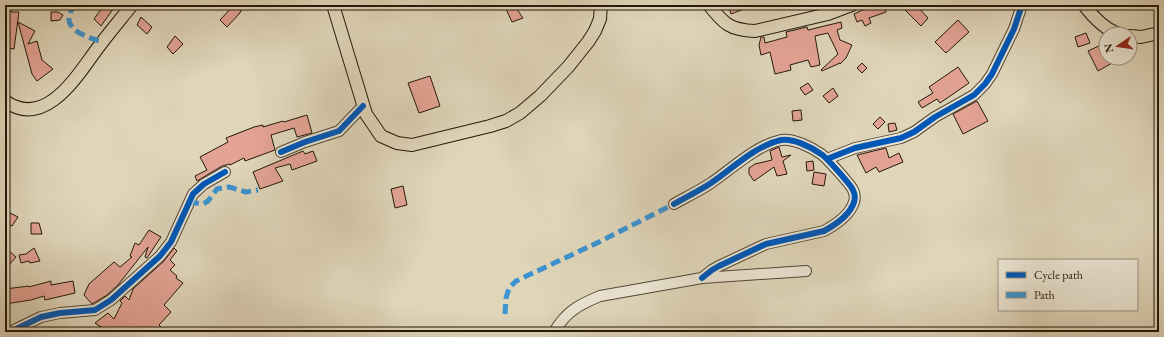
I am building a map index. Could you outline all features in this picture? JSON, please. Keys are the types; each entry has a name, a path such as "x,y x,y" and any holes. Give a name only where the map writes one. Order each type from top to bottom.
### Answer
{"main road":[{"path":"5,101 22,109 31,109 44,106 56,99 73,83 132,5"},
{"path":"333,5 366,114 381,136 397,143 412,145 490,126 506,121 520,114 568,67 588,42 600,19 602,5"},
{"path":"709,5 723,22 732,28 755,31 828,14 852,5"},
{"path":"1084,5 1104,26"},
{"path":"1138,37 1159,33"}],"street":[{"path":"827,159 855,148 900,138 914,132 935,117 974,94 985,84 992,74 1014,29 1022,5"},
{"path":"281,152 305,142 339,131 363,106"},
{"path":"674,204 710,184 749,155 782,140 796,141 822,154 847,181 854,192 854,202 850,211 824,231 766,244 715,268 702,278"},
{"path":"10,332 41,317 60,313 95,310 111,300 160,256 171,242 193,194 204,184 225,172"},
{"path":"554,332 561,321 571,311 584,302 600,296 702,278 806,271"}],"building":[{"path":"5,5 12,5 11,12 19,12 14,49 5,48"},
{"path":"104,5 116,5 101,26 94,19"},
{"path":"234,5 245,5 227,27 220,20"},
{"path":"514,5 523,18 512,22 506,9"},
{"path":"728,5 752,5 752,6 731,14"},
{"path":"869,5 884,5 886,12 869,18 871,23 865,26 862,20 857,22 854,14 869,7"},
{"path":"911,5 916,5 928,18 921,26 905,10"},
{"path":"51,12 58,12 63,15 60,20 51,21"},
{"path":"141,17 152,27 147,34 137,25"},
{"path":"958,20 969,32 946,53 935,42"},
{"path":"18,22 35,31 28,44 37,41 42,60 53,69 37,81 32,74"},
{"path":"841,22 842,28 837,30 840,40 852,45 846,58 840,64 822,71 821,70 838,54 828,33 815,36 820,65 811,67 808,60 790,65 791,70 775,74 770,52 761,55 759,45 761,37 764,37 765,43 787,37 786,32 807,27 808,30"},
{"path":"1086,33 1090,43 1078,47 1075,37"},
{"path":"175,36 183,44 173,54 167,47"},
{"path":"1098,46 1098,66 1107,66 1098,71 1088,51"},
{"path":"862,63 867,68 862,73 857,68"},
{"path":"958,67 969,83 940,103 937,99 922,108 918,102 933,93 929,87"},
{"path":"430,76 440,106 419,113 408,83"},
{"path":"808,83 813,90 805,95 800,88"},
{"path":"833,88 838,96 829,103 823,96"},
{"path":"977,101 988,121 963,134 953,114"},
{"path":"801,110 802,120 793,121 792,111"},
{"path":"307,115 312,133 297,137 294,128 271,135 275,150 245,161 244,158 230,165 222,166 197,181 195,176 207,170 200,157 228,142 226,138 254,127 263,125 263,127"},
{"path":"880,117 885,122 878,129 873,124"},
{"path":"895,123 897,130 889,132 888,124"},
{"path":"779,147 782,157 791,155 783,161 787,174 777,176 774,167 754,181 749,174 749,168 755,164 772,160 770,151"},
{"path":"886,148 889,158 899,153 903,162 879,172 876,167 866,173 857,155"},
{"path":"303,151 305,154 313,151 317,161 292,170 290,164 275,168 283,181 260,189 253,172"},
{"path":"813,161 814,170 807,171 806,162"},
{"path":"814,172 826,174 824,186 812,184"},
{"path":"403,186 407,205 395,208 391,189"},
{"path":"10,213 18,217 12,226 5,222"},
{"path":"31,223 39,223 42,234 31,234"},
{"path":"149,230 161,237 147,258 145,257 148,247 118,285 107,295 92,304 84,295 89,284 114,262 120,267 132,257 130,256 135,243 139,245"},
{"path":"34,248 40,261 21,263 19,255 26,254"},
{"path":"174,248 177,251 170,260 175,265 170,270 177,276 176,278 183,283 164,305 171,312 159,325 161,327 156,332 109,332 95,323 108,313 114,319 122,303 120,301 125,296 129,300 133,289 164,261"},
{"path":"7,249 16,257 9,265 5,262"},
{"path":"51,281 51,285 73,281 75,293 45,300 44,296 31,300 5,304 5,289 29,287"}],"marked path":[{"path":"76,5 70,13 70,25 79,33 102,42"},
{"path":"189,202 203,204 208,201 217,189 222,188 229,187 246,192 258,190"},
{"path":"505,314 506,298 509,288 516,281 599,242 674,204"}],"cycle path":[{"path":"827,159 855,148 901,138 914,132 935,117 974,95 992,74 1014,29 1022,5"},
{"path":"281,152 305,142 339,131 363,106"},
{"path":"674,204 702,189 753,152 781,140 791,140 807,146 821,154 843,177 854,192 855,196 852,207 842,219 828,229 766,244 719,266 702,278"},
{"path":"10,332 41,317 60,313 95,310 111,300 160,256 171,242 193,194 204,184 225,172"}]}
